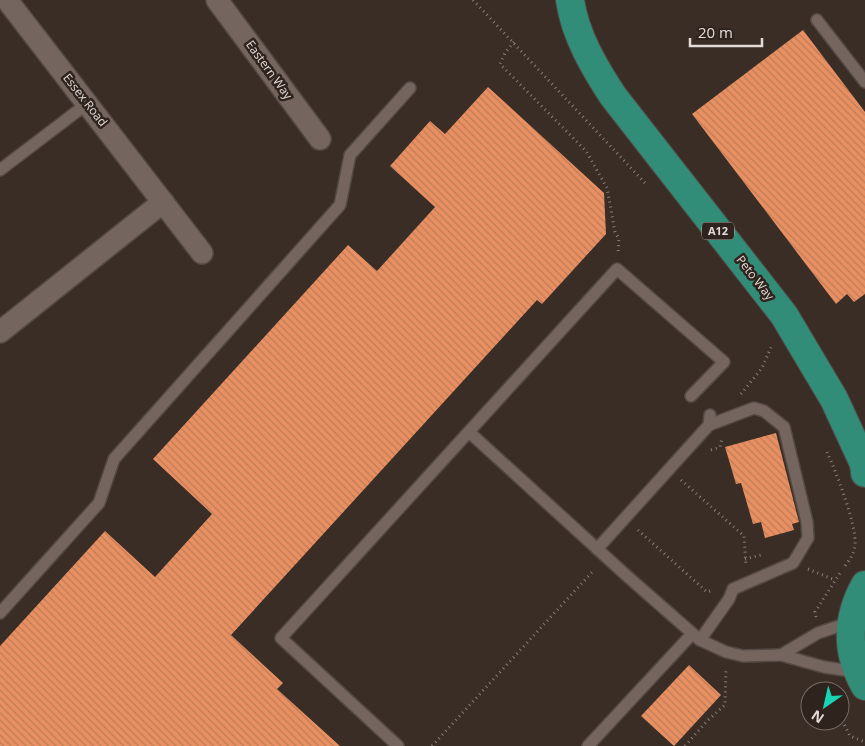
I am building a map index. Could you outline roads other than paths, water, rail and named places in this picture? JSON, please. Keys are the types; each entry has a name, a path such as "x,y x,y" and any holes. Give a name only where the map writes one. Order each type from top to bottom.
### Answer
{"highway":[{"name":"Peto Way","path":"570,0 571,10 582,42 596,70 613,96 784,315 834,399 865,468"},
{"path":"861,679 851,648 851,622 857,599 865,586"}],"street":[{"name":"Essex Road","path":"7,0 202,253"},
{"name":"Eastern Way","path":"218,0 320,139"},
{"path":"0,332 163,202"}],"lane":[{"path":"817,20 865,82"},
{"path":"0,613 99,503 114,459 340,205 350,155 410,88"},
{"path":"0,170 88,103"},
{"path":"398,746 281,638 617,269 724,362 691,396"},
{"path":"588,746 696,637 729,599 733,589 794,563 808,538 807,522 784,427 764,411 754,408 710,420 597,549"},
{"path":"469,432 696,637 726,652 749,656 781,654 861,679"},
{"path":"781,654 818,633 851,622"}]}
